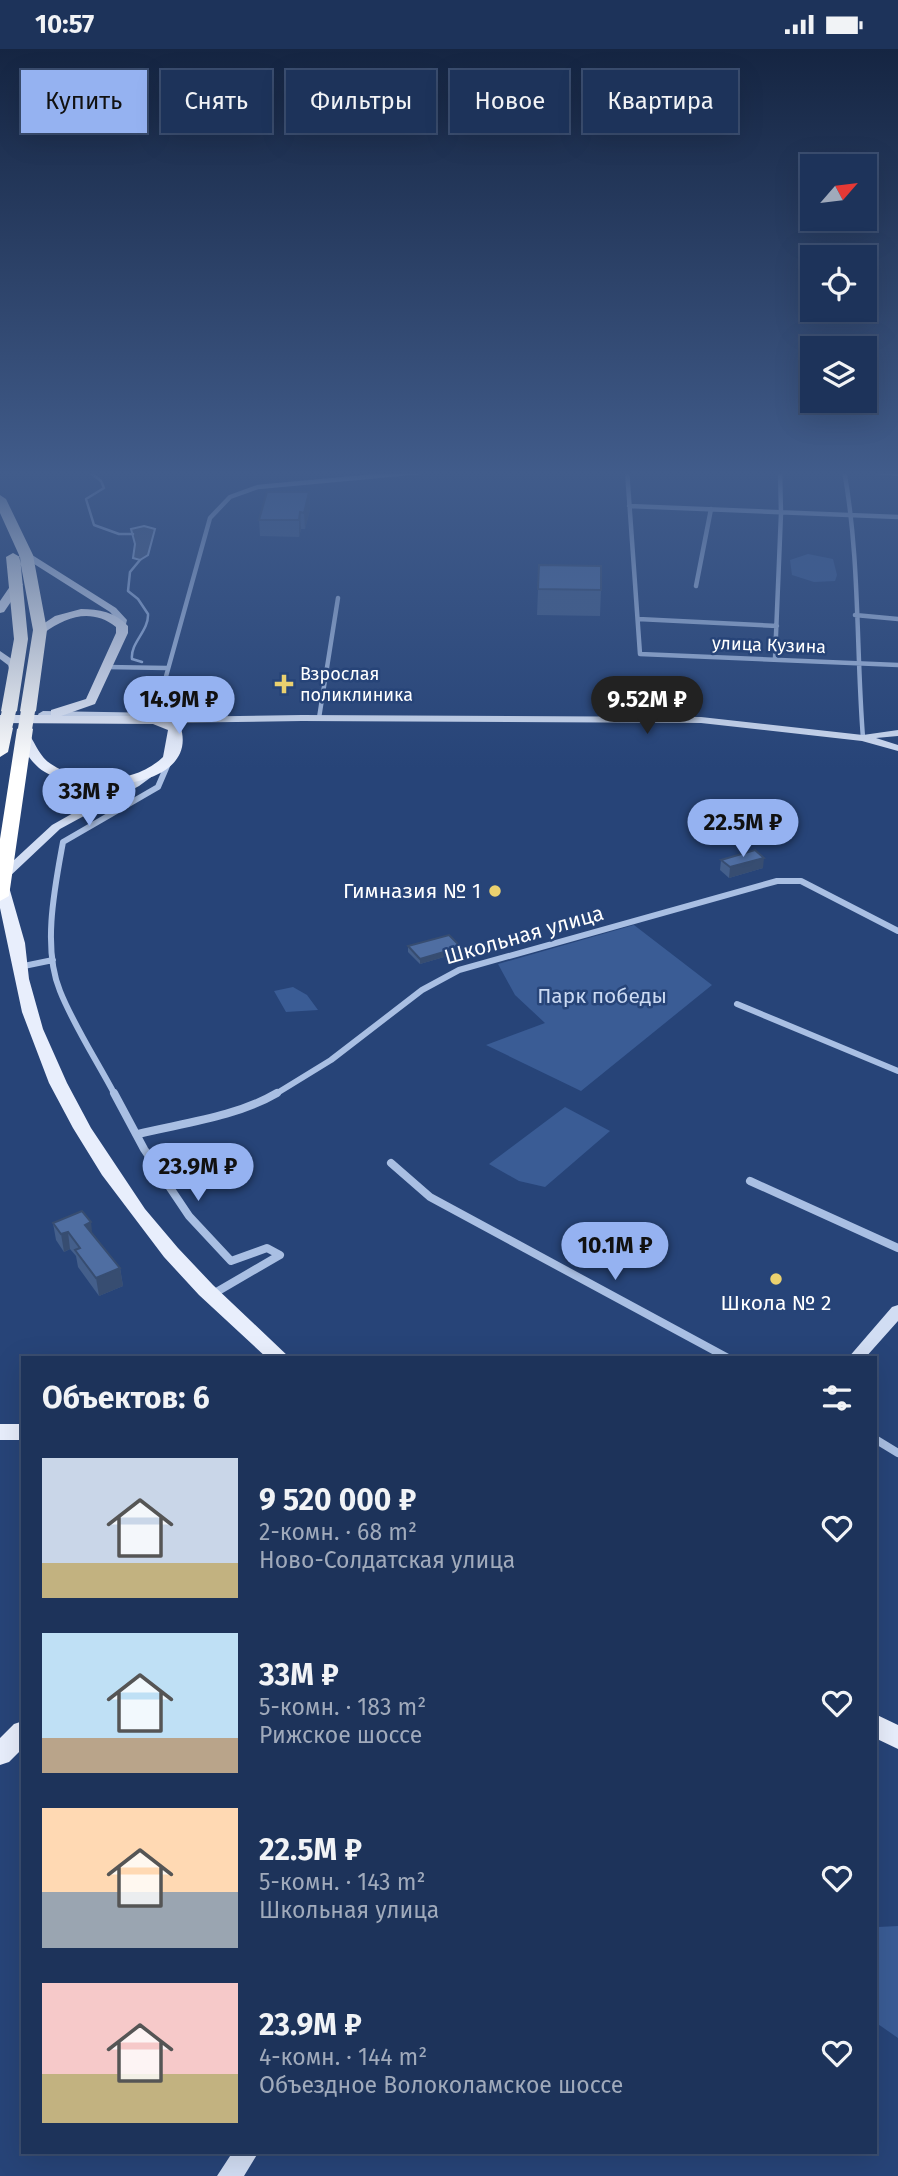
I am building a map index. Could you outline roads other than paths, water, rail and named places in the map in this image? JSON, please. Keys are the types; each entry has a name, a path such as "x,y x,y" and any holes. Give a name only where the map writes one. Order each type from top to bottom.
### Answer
{"highway":[{"path":"0,752 3,719 16,676 21,639 14,569"},
{"path":"2,886 24,733 36,713 40,630 29,569"}],"main road":[{"path":"3,719 72,710 91,701 122,633 122,619 113,610 49,569"},
{"path":"0,610 17,584"},
{"path":"40,630 62,615 86,612 109,617 122,626"},
{"path":"0,654 9,660 16,676"},
{"path":"91,701 109,712 121,715"},
{"path":"36,713 202,720 237,718"},
{"path":"3,719 53,725 92,720 155,718 701,720 863,738 898,748"},
{"path":"155,718 175,728 202,720"},
{"path":"175,728 172,755 161,767 136,784 58,826 35,843 2,886 17,943 19,967 39,1038 68,1103 134,1205 213,1295 278,1356"},
{"path":"24,733 29,751 36,760 59,775 81,781 117,781 141,776 161,767"},
{"path":"863,738 898,733"},
{"path":"858,1356 898,1311"},
{"path":"0,1432 21,1432"},
{"path":"877,1726 898,1738"},
{"path":"0,1753 21,1733"},
{"path":"229,2176 245,2154"}],"street":[{"path":"155,718 195,569"},
{"path":"634,569 638,619 777,626"},
{"path":"696,586 699,569"},
{"path":"775,659 779,569"},
{"path":"854,569 863,738"},
{"path":"319,718 338,598"},
{"path":"855,615 898,619"},
{"name":"улица Кузина","path":"638,619 640,654 898,665"},
{"path":"106,667 167,668"},
{"path":"172,755 162,779 148,794 63,842 54,893 53,960 59,989 75,1022 144,1149 189,1216 228,1259 235,1261 267,1248 280,1255 213,1295"},
{"name":"Школьная улица","path":"138,1134 220,1115 265,1100 331,1060 422,990 458,970 790,879 813,885 898,931"},
{"path":"19,967 53,960"},
{"path":"737,1004 898,1071"},
{"path":"391,1163 430,1197 724,1356"},
{"path":"750,1181 898,1248"},
{"path":"877,1440 898,1453"}],"waterway":[{"path":"132,569 128,591 138,599 148,614 146,626 132,653 132,659 142,662"}],"place":[{"name":"Взрослая поликлиника","path":"284,684"},
{"name":"Гимназия № 1","path":"495,891"},
{"name":"Школа № 2","path":"776,1279"}],"park label":[{"name":"Парк победы","path":"602,996"}]}
